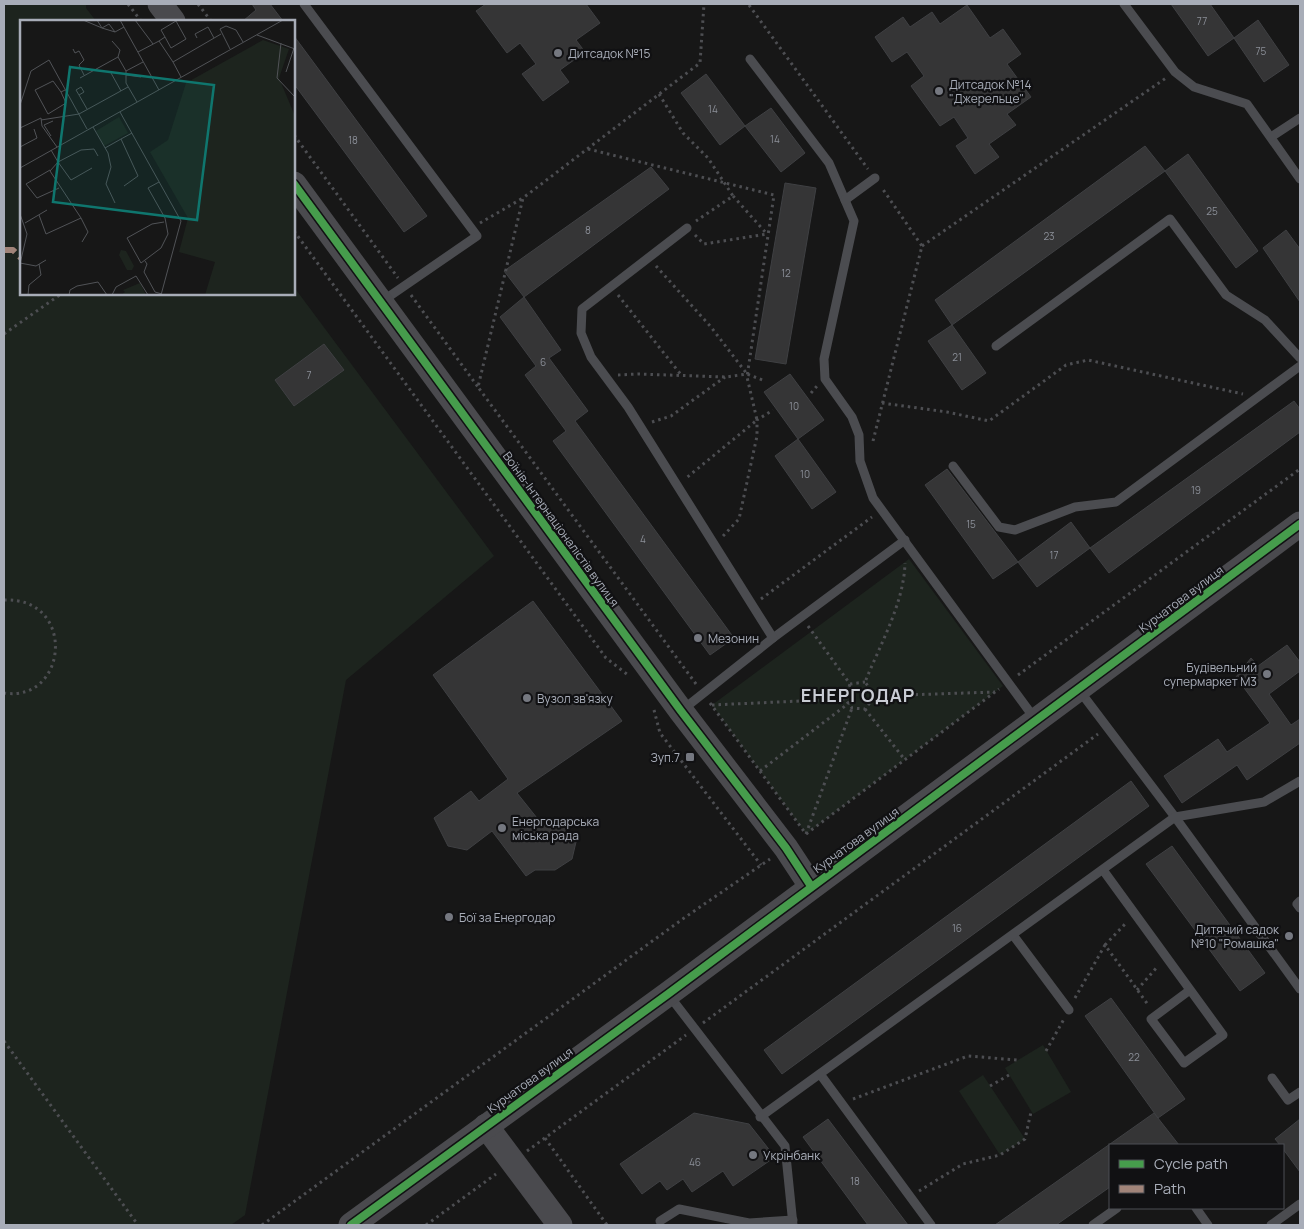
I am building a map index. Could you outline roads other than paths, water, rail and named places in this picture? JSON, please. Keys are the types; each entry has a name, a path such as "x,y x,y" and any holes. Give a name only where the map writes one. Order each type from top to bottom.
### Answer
{"street":[{"path":"160,4 172,20"},
{"name":"Воїнів-Інтернаціоналістів вулиця","path":"295,185 681,711 786,848 811,886"},
{"name":"Курчатова вулиця","path":"350,1225 668,994 1300,524"},
{"path":"486,1126 560,1225"}],"lane":[{"path":"304,4 477,236 381,302"},
{"path":"1124,4 1175,72 1194,87 1247,104 1300,179"},
{"path":"750,59 829,163 854,221 824,359 825,379 852,418 859,435 860,461 873,498 1037,721"},
{"path":"1271,137 1300,118"},
{"path":"845,200 875,178"},
{"path":"996,346 1170,219 1226,295 1265,320 1300,358"},
{"path":"687,228 582,309 581,333 591,357 639,426 773,638"},
{"path":"953,466 999,527 1015,530 1075,507 1116,502 1300,366"},
{"path":"681,711 773,638 905,540"},
{"path":"1079,690 1176,817 1300,988"},
{"path":"760,1117 1176,817 1264,802 1300,781"},
{"path":"1103,870 1223,1035 1184,1063 1151,1019 1190,990"},
{"path":"1300,901 1297,904 1300,908"},
{"path":"1013,935 1069,1010"},
{"path":"660,1221 679,1209 749,1224 793,1223 785,1146 760,1117 668,994"},
{"path":"820,1074 931,1225"},
{"path":"1272,1078 1288,1100 1300,1092"},
{"path":"1271,1225 1300,1204"},
{"path":"1093,1225 1116,1209"},
{"path":"1197,1209 1208,1225"}],"place":[{"name":"Дитсадок №15","path":"558,53"},
{"name":"Дитсадок №14 \"Джерельце\"","path":"939,91"},
{"name":"Мезонин","path":"698,638"},
{"name":"Будівельний супермаркет М3","path":"1267,674"},
{"name":"Вузол зв'язку","path":"527,698"},
{"name":"Зуп.7","path":"690,757"},
{"name":"Енергодарська міська рада","path":"502,828"},
{"name":"Бої за Енергодар","path":"449,917"},
{"name":"Дитячий садок №10 \"Ромашка\"","path":"1289,936"},
{"name":"Укрінбанк","path":"753,1155"}],"district":[{"name":"ЕНЕРГОДАР","path":"858,695"}]}
